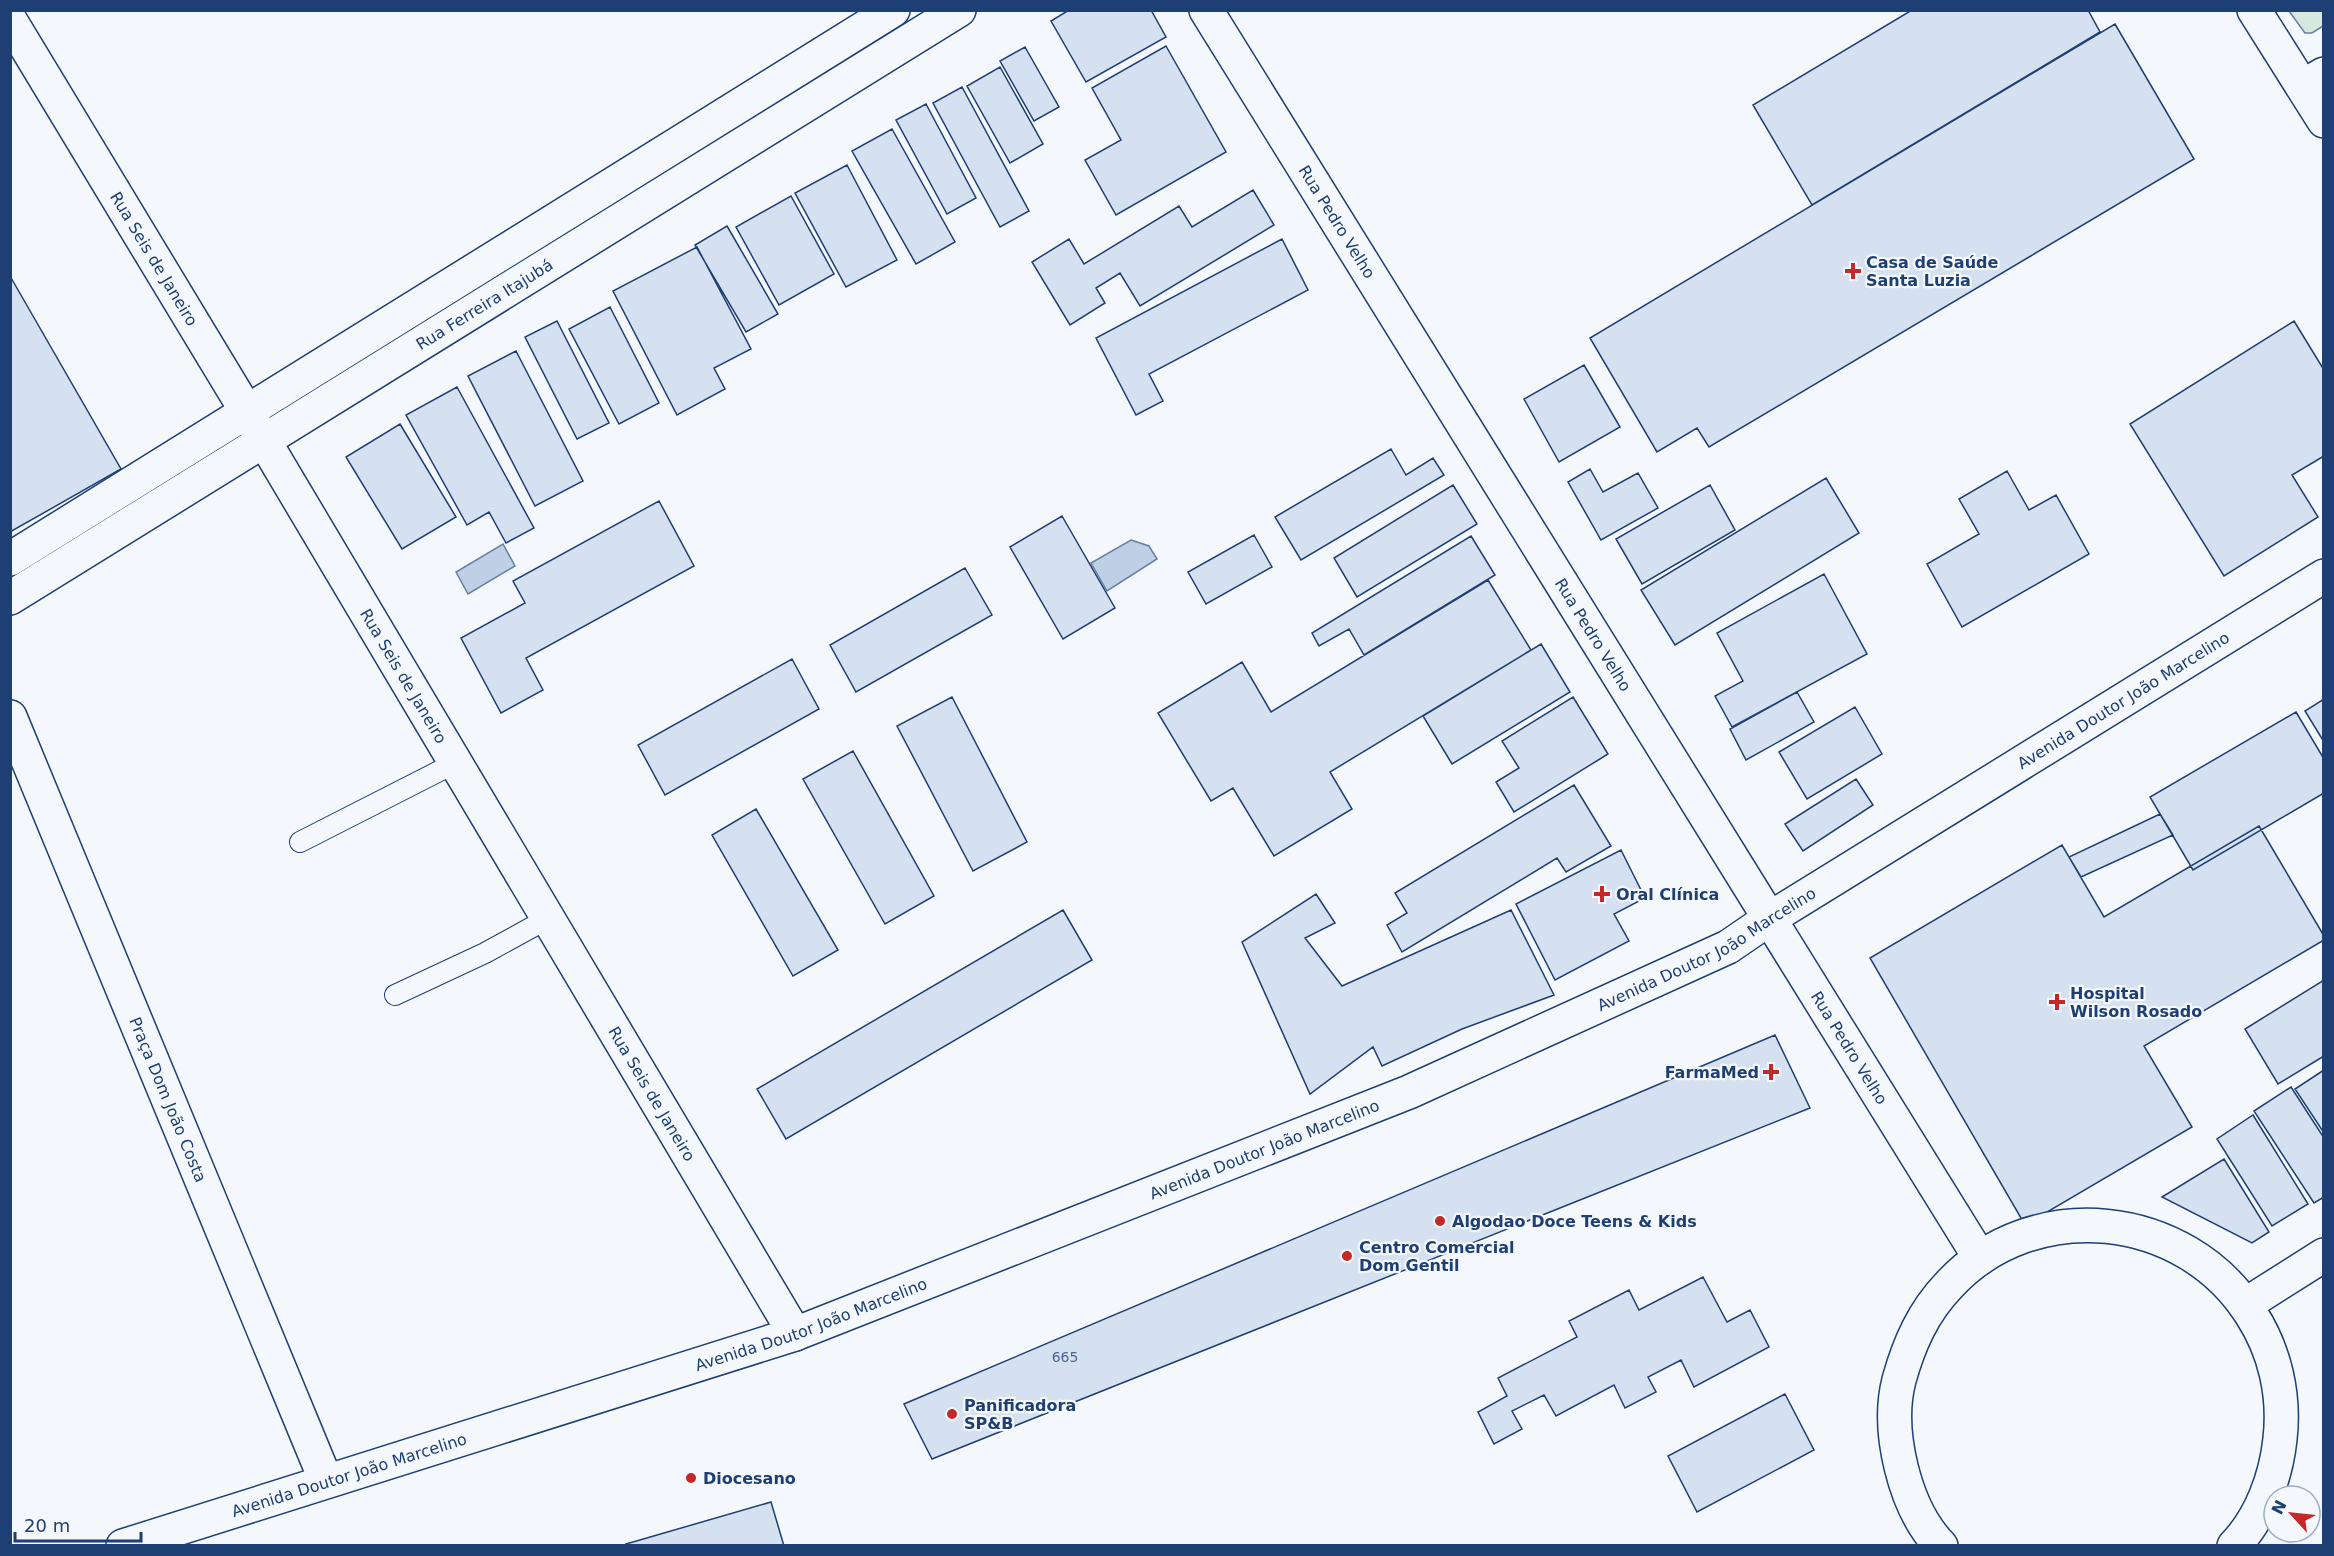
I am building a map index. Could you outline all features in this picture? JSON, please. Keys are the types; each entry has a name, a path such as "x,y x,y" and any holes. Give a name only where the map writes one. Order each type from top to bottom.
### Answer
{"street":[{"name":"Rua Ferreira Itajubá","path":"10,559 893,10"},
{"name":"Rua Ferreira Itajubá","path":"10,598 959,10"},
{"name":"Rua Pedro Velho","path":"1206,10 1980,1258"},
{"path":"2254,10 2313,80 2324,121"},
{"name":"Rua Seis de Janeiro","path":"10,20 247,412 795,1334"},
{"name":"Avenida Doutor João Marcelino","path":"123,1545 795,1334 1409,1092 1728,947 1769,919 2324,576"},
{"name":"Praça Dom João Costa","path":"10,717 326,1482"},
{"path":"1941,1545 1916,1508 1901,1471 1894,1431 1896,1391 1907,1352 1924,1316 1949,1284 1980,1258 2009,1242 2041,1231 2073,1225 2106,1225 2170,1242 2198,1258 2224,1280 2245,1305 2262,1332 2274,1361 2280,1392 2282,1424 2278,1455 2270,1486 2256,1514 2234,1545"},
{"path":"2245,1305 2324,1255"}],"lane":[{"path":"300,842 455,763"},
{"path":"395,995 485,953 547,919"}],"shaded area":[{"path":"2289,11 2323,11 2323,26 2312,33 2305,33"}],"water":[{"path":"1131,540 1149,546 1157,559 1107,591 1091,563"},
{"path":"503,544 515,566 468,594 456,572"}],"building":[{"path":"1069,10 1151,10 1166,37 1086,82 1051,21"},
{"path":"1912,10 2088,10 2100,32 1812,205 1753,105"},
{"name":"Casa de Saúde Santa Luzia","path":"2115,24 2194,159 1709,447 1697,428 1657,452 1590,338"},
{"path":"1166,46 1226,152 1116,215 1085,160 1121,140 1092,88"},
{"path":"1025,47 1059,107 1034,121 1000,61"},
{"path":"1000,67 1043,144 1010,163 967,86"},
{"path":"962,87 1029,211 1000,227 933,103"},
{"path":"926,104 976,198 947,214 896,120"},
{"path":"892,129 955,242 916,264 852,151"},
{"path":"847,165 897,260 846,287 795,193"},
{"path":"1253,190 1274,225 1140,306 1120,273 1096,288 1105,303 1070,325 1032,262 1069,239 1084,264 1179,206 1192,227"},
{"path":"791,196 834,274 779,305 736,227"},
{"path":"727,226 778,314 746,332 695,245"},
{"path":"1282,239 1308,290 1149,374 1163,401 1136,415 1096,338"},
{"path":"697,247 751,349 714,368 725,389 677,415 613,291"},
{"path":"10,276 121,469 10,532"},
{"path":"610,307 659,403 619,424 569,329"},
{"path":"557,321 609,423 577,439 525,337"},
{"path":"2294,321 2324,370 2324,456 2292,475 2318,517 2224,576 2130,424"},
{"path":"516,351 583,481 535,506 468,376"},
{"path":"1584,365 1620,427 1559,462 1524,399"},
{"path":"457,387 534,528 506,543 489,512 467,525 406,415"},
{"path":"400,424 456,517 402,549 346,457"},
{"path":"1391,449 1406,475 1433,458 1444,475 1301,560 1275,517"},
{"path":"1590,469 1603,492 1638,473 1658,508 1601,540 1568,482"},
{"path":"2007,471 2029,510 2056,495 2089,554 1962,627 1927,564 1979,534 1959,499"},
{"path":"1826,478 1859,533 1675,645 1641,590"},
{"path":"1453,485 1477,524 1357,597 1334,558"},
{"path":"1710,485 1735,530 1642,584 1616,539"},
{"path":"659,501 694,566 526,658 543,690 501,713 461,638 525,603 513,581"},
{"path":"1062,516 1115,608 1063,639 1010,547"},
{"path":"1254,535 1272,567 1206,604 1188,572"},
{"path":"1471,536 1495,575 1364,655 1349,629 1319,646 1312,633"},
{"path":"965,568 992,615 856,692 830,645"},
{"path":"1824,574 1867,654 1732,727 1715,696 1743,681 1717,633"},
{"path":"1488,580 1531,650 1330,772 1352,809 1274,856 1233,788 1211,801 1158,713 1242,662 1271,712"},
{"path":"1541,644 1570,692 1452,764 1423,716"},
{"path":"792,659 819,709 665,795 638,745"},
{"path":"1797,692 1814,722 1746,760 1730,729"},
{"path":"952,697 1027,842 973,871 897,726"},
{"path":"1573,697 1608,754 1514,812 1496,782 1519,768 1502,741"},
{"path":"2324,699 2324,742 2305,711"},
{"path":"1855,707 1882,754 1807,799 1779,752"},
{"path":"2296,712 2324,759 2324,793 2193,870 2150,797"},
{"path":"853,751 934,896 885,924 803,779"},
{"path":"1856,779 1873,805 1803,851 1785,824"},
{"path":"1574,785 1611,846 1566,872 1557,858 1402,952 1387,925 1407,913 1395,893"},
{"path":"756,809 838,950 793,976 712,835"},
{"path":"2160,814 2173,835 2081,877 2069,857"},
{"name":"Hospital Wilson Rosado","path":"2259,826 2324,936 2324,940 2144,1046 2192,1127 2025,1225 1870,958 2062,845 2104,917"},
{"path":"1621,850 1645,898 1614,914 1629,941 1555,980 1516,904"},
{"path":"1316,894 1335,923 1305,938 1342,986 1511,910 1554,995 1462,1029 1382,1066 1373,1047 1310,1094 1242,942"},
{"path":"1063,910 1092,960 786,1139 757,1089"},
{"path":"2324,980 2324,1056 2278,1084 2245,1029"},
{"name":"Centro Comercial Dom Gentil","path":"1775,1035 1810,1108 932,1459 904,1404"},
{"path":"2324,1070 2324,1133 2295,1089"},
{"path":"2291,1087 2324,1138 2324,1197 2314,1203 2254,1111"},
{"path":"2253,1115 2308,1204 2272,1226 2217,1139"},
{"path":"2224,1159 2269,1232 2252,1243 2162,1197"},
{"path":"1703,1277 1727,1322 1750,1310 1769,1347 1694,1387 1681,1360 1648,1377 1656,1392 1625,1408 1614,1385 1556,1416 1544,1395 1512,1411 1522,1429 1494,1444 1478,1412 1507,1396 1498,1378 1577,1337 1569,1321 1629,1290 1639,1310"},
{"path":"1785,1394 1814,1450 1697,1512 1668,1456"},
{"path":"771,1502 784,1546 627,1546 626,1544"}],"place":[{"name":"Casa de Saúde Santa Luzia","path":"1853,271"},
{"name":"Oral Clínica","path":"1602,894"},
{"name":"Hospital Wilson Rosado","path":"2057,1002"},
{"name":"FarmaMed","path":"1771,1072"},
{"name":"Algodao Doce Teens & Kids","path":"1440,1221"},
{"name":"Centro Comercial Dom Gentil","path":"1347,1256"},
{"name":"Panificadora SP&B","path":"952,1414"},
{"name":"Diocesano","path":"691,1478"}]}
